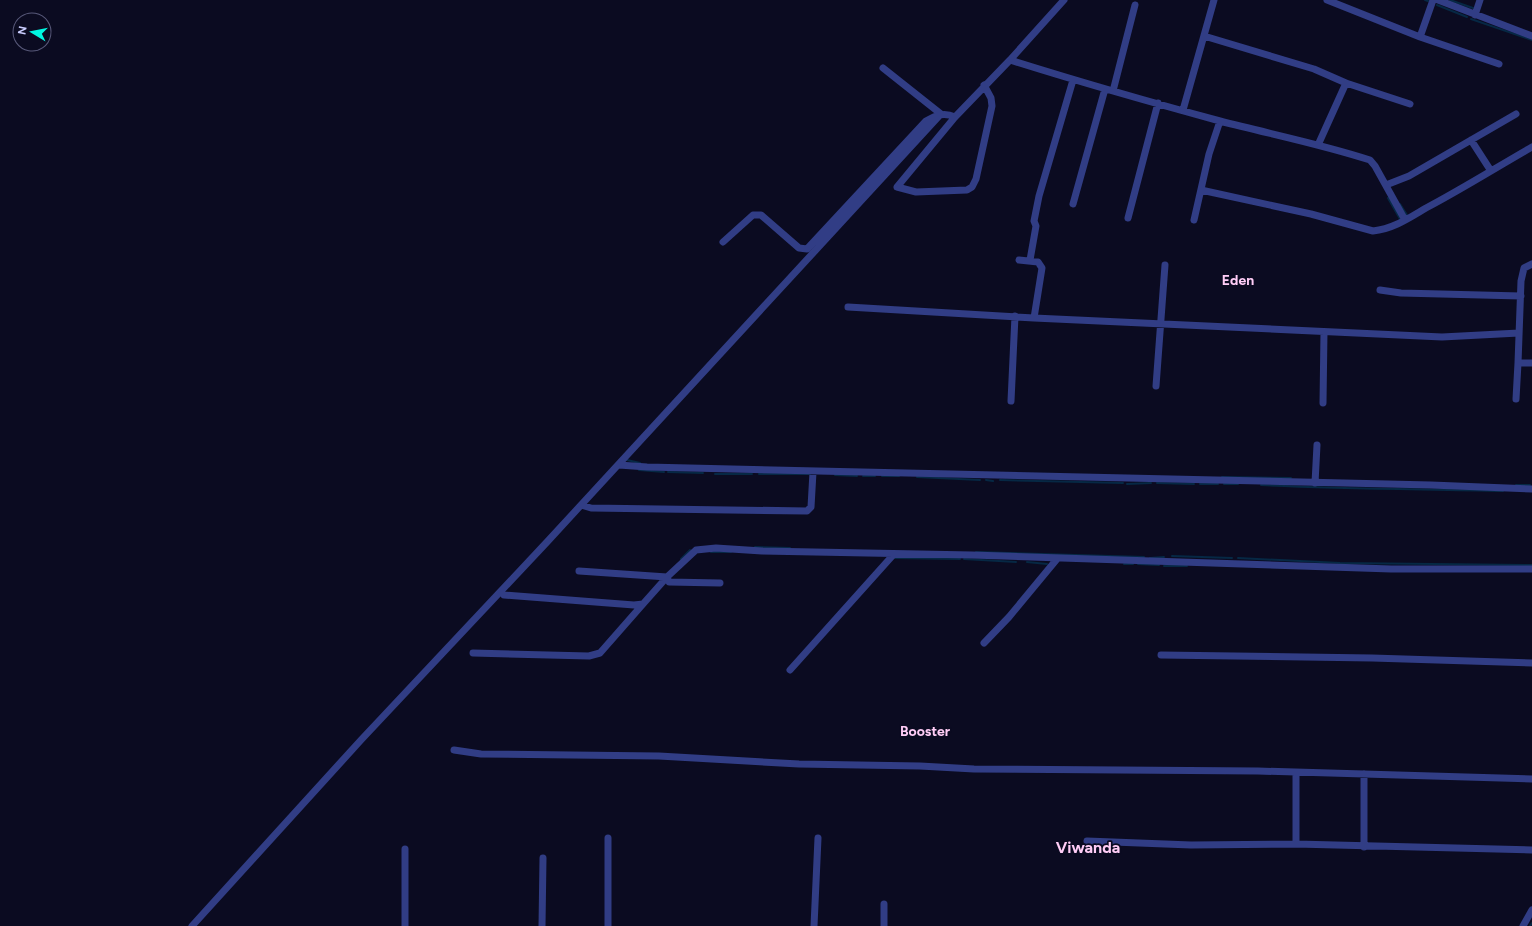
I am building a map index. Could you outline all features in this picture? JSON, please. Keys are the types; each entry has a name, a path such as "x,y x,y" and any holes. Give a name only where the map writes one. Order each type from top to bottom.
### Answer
{"street":[{"path":"984,85 991,98 992,106 976,179 972,187 967,190 916,192 897,187 955,117 984,85 1010,60 1064,0"},
{"path":"1183,110 1214,0"},
{"path":"1327,0 1420,36 1499,64"},
{"path":"1420,36 1433,0"},
{"path":"1438,0 1532,36"},
{"path":"1475,15 1480,0"},
{"path":"1113,91 1135,4"},
{"path":"1204,36 1314,69 1346,83 1410,104"},
{"path":"1010,60 1073,80 1220,121 1318,145 1370,160 1386,185 1405,220"},
{"path":"883,68 941,114"},
{"path":"1030,260 1036,226 1034,221 1039,196 1073,80"},
{"path":"1318,145 1346,83"},
{"path":"1073,204 1105,89"},
{"path":"1128,218 1158,103"},
{"path":"722,242 753,215 761,215 799,248 807,249 926,121 941,114 948,114 955,117"},
{"path":"192,926 361,740 619,465 941,114"},
{"path":"1386,185 1409,176 1516,114"},
{"path":"1194,220 1209,154 1220,121"},
{"path":"1471,140 1491,171"},
{"path":"1201,190 1311,214 1373,231 1394,226 1532,147"},
{"path":"1019,260 1038,262 1042,268 1034,318"},
{"path":"1516,399 1521,281 1524,268 1532,264"},
{"path":"1156,386 1165,266"},
{"path":"1380,290 1401,294 1521,296"},
{"path":"848,307 1034,318 1442,337 1519,333"},
{"path":"1011,401 1015,316"},
{"path":"1323,403 1324,332"},
{"path":"1518,363 1532,363"},
{"path":"1315,483 1317,445"},
{"path":"619,465 813,472 1532,489"},
{"path":"581,505 591,508 807,511 811,507 813,472"},
{"path":"473,653 589,656 600,653 667,577 696,550 702,549 1216,562 1391,569 1532,569"},
{"path":"790,670 894,554"},
{"path":"984,643 1009,617 1057,559"},
{"path":"579,571 667,577"},
{"path":"667,577 669,582 720,582"},
{"path":"504,595 634,605 643,604"},
{"path":"1161,655 1372,658 1532,663"},
{"path":"454,750 481,754 659,756 799,764 920,766 974,769 1258,771 1532,779"},
{"path":"1296,773 1296,844"},
{"path":"1364,774 1364,847"},
{"path":"608,838 608,926"},
{"path":"814,926 818,838"},
{"path":"1087,841 1191,845 1296,844 1364,847 1532,850"},
{"path":"405,849 405,926"},
{"path":"542,926 543,858"},
{"path":"884,904 884,926"},
{"path":"1523,926 1532,910"}],"waterway":[{"path":"1450,0 1473,8"},
{"path":"1437,5 1467,17"},
{"path":"1471,19 1532,40"},
{"path":"1388,198 1400,219"},
{"path":"1400,204 1407,215"},
{"path":"627,460 640,463"},
{"path":"639,470 664,472"},
{"path":"668,472 703,473"},
{"path":"715,474 752,474"},
{"path":"759,474 810,474"},
{"path":"835,475 857,476"},
{"path":"863,476 875,476"},
{"path":"882,476 899,476"},
{"path":"917,477 980,480"},
{"path":"1222,477 1291,478"},
{"path":"986,480 993,481"},
{"path":"1000,480 1123,483"},
{"path":"1127,484 1151,483"},
{"path":"1157,483 1194,484"},
{"path":"1200,484 1218,484"},
{"path":"1224,484 1238,484"},
{"path":"1261,485 1503,491"},
{"path":"1516,485 1530,485"},
{"path":"755,547 790,548"},
{"path":"681,559 690,550"},
{"path":"711,552 731,552"},
{"path":"976,552 1144,557"},
{"path":"1172,556 1232,558"},
{"path":"1150,558 1164,557"},
{"path":"894,558 960,559"},
{"path":"1238,558 1340,563 1532,565"},
{"path":"964,559 1016,562"},
{"path":"1027,562 1047,564"},
{"path":"1124,564 1133,564"},
{"path":"1138,564 1159,565"},
{"path":"1164,566 1187,566"}],"district":[{"name":"Eden","path":"1238,280"},
{"name":"Booster","path":"925,731"},
{"name":"Viwanda","path":"1088,847"}]}
